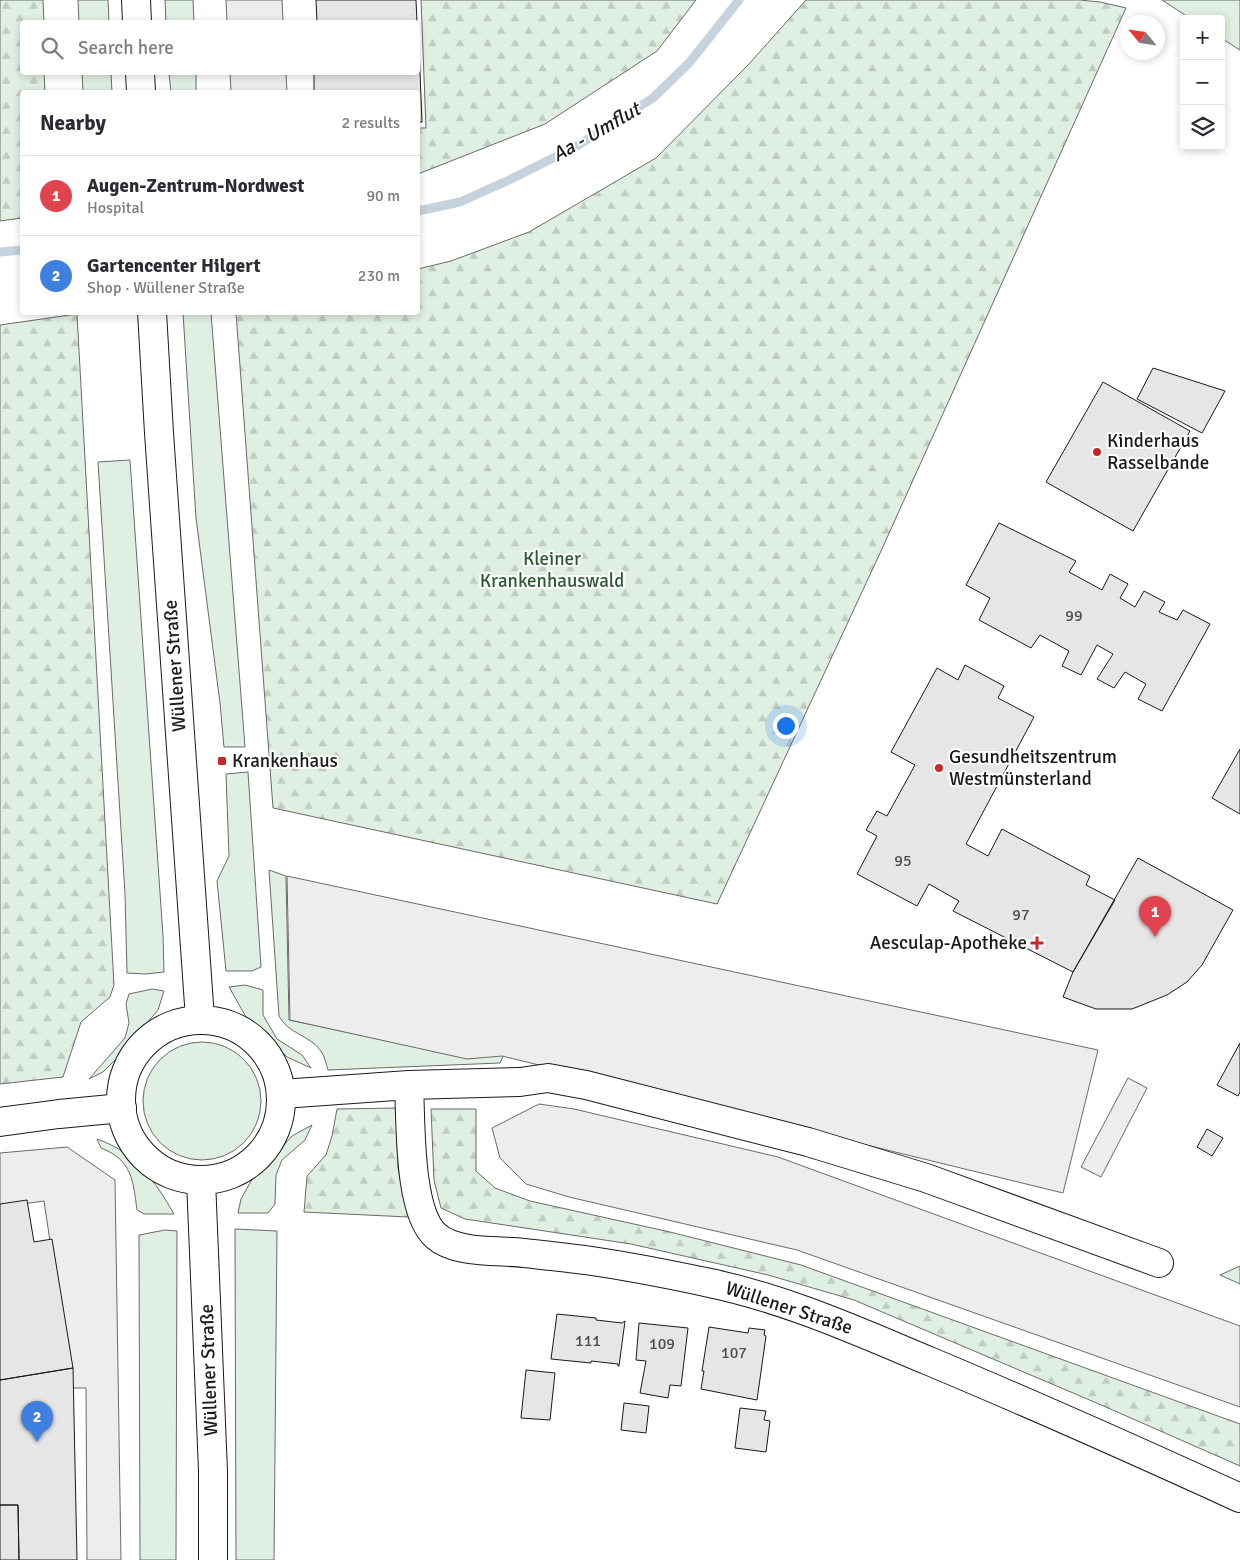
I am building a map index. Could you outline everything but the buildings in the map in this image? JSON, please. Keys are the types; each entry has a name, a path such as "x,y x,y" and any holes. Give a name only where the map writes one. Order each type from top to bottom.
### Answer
{"street":[{"path":"136,0 137,20"},
{"path":"140,75 141,90"},
{"name":"Wüllener Straße","path":"152,315 200,1019"},
{"path":"200,1019 224,1023 246,1033 264,1049 276,1071 282,1094 279,1120 276,1128 269,1143 252,1162 230,1175 201,1180 180,1177 157,1167 138,1150 126,1127 121,1102 124,1077 135,1054 153,1036 175,1023 200,1019"},
{"path":"282,1094 409,1085 520,1082 548,1078 586,1085 808,1142 926,1178 1159,1263"},
{"name":"Wüllener Straße","path":"409,1085 412,1159 420,1208 426,1224 436,1237 454,1246 522,1252 657,1272 732,1288 782,1302 860,1332 1024,1401 1240,1498"},
{"path":"0,1122 122,1108"},
{"name":"Wüllener Straße","path":"201,1180 213,1471 213,1560"}],"green space":[{"path":"0,0 43,0 44,20 20,20 20,75 44,75 45,90 20,90 20,218 0,221"},
{"path":"78,0 108,0 109,20 79,20"},
{"path":"165,0 193,0 194,20 166,20"},
{"path":"421,0 696,0 657,51 545,124 420,173 420,128 426,128"},
{"name":"Kleiner Krankenhauswald","path":"806,0 1080,0 1126,8 1123,15 1120,15 1120,21 881,551 717,904 273,808 236,315 420,315 420,269 451,261 529,232 656,158 749,64"},
{"path":"1162,0 1240,0 1240,50 1225,41 1225,15 1185,15"},
{"path":"82,75 111,75 112,90 83,90"},
{"path":"169,75 196,75 196,90 171,90"},
{"path":"77,315 114,985 110,997 81,1022 63,1077 0,1084 0,325"},
{"path":"183,315 211,315 245,747 224,747 196,518"},
{"path":"130,460 163,936 164,972 146,974 127,973 125,894 98,462"},
{"path":"248,772 261,967 252,971 226,971 217,881 229,856 226,774"},
{"path":"269,870 286,876 289,1020 464,1057 505,1052 500,1063 328,1070 321,1051 311,1041 288,1027 279,1016"},
{"path":"245,985 263,990 263,1015 277,1039 302,1055 311,1068 287,1057 246,1017 229,987"},
{"path":"152,989 164,991 158,1010 121,1054 103,1072 89,1079 125,1038 129,1023 126,1004 129,994"},
{"path":"202,1042 225,1046 244,1059 257,1078 261,1101 257,1124 244,1143 225,1156 202,1160 179,1156 160,1143 147,1124 143,1101 147,1078 160,1059 179,1046"},
{"path":"396,1108 398,1168 408,1217 304,1212 307,1176 326,1155 337,1109"},
{"path":"431,1109 476,1109 476,1171 495,1188 530,1201 670,1232 801,1265 1240,1424 1240,1466 854,1300 768,1275 631,1244 465,1219 441,1208 434,1180"},
{"path":"312,1125 305,1140 282,1160 276,1175 275,1204 268,1213 238,1213 241,1199 251,1181 292,1136"},
{"path":"97,1139 122,1152 143,1169 174,1214 144,1214 137,1210 129,1172 119,1159 101,1148"},
{"path":"235,1229 277,1231 274,1560 236,1560"},
{"path":"165,1230 177,1231 176,1560 140,1560 139,1235"},
{"path":"1240,1266 1240,1284 1220,1275"}],"shaded area":[{"path":"226,0 282,0 283,20 227,20"},
{"path":"230,75 286,75 287,90 231,90"},
{"path":"287,876 1098,1050 1063,1193 502,1056 467,1059 290,1020"},
{"path":"1128,1078 1147,1088 1101,1177 1081,1167"},
{"path":"539,1104 574,1109 778,1157 1240,1326 1240,1407 797,1250 569,1197 526,1184 500,1158 492,1128"},
{"path":"67,1147 115,1180 121,1560 87,1560 86,1388 72,1388 44,1201 0,1207 0,1153"}],"waterway":[{"name":"Aa - Umflut","path":"420,211 460,202 509,180 577,146 653,98 690,62 739,0"},
{"name":"Aa - Umflut","path":"0,252 20,250"}],"place":[{"name":"Kinderhaus Rasselbande","path":"1097,452"},
{"name":"Krankenhaus","path":"222,761"},
{"name":"Gesundheitszentrum Westmünsterland","path":"939,768"},
{"name":"Augen-Zentrum-Nordwest","path":"1155,937"},
{"name":"Aesculap-Apotheke","path":"1037,943"},
{"name":"Gartencenter Hilgert","path":"37,1442"}]}
